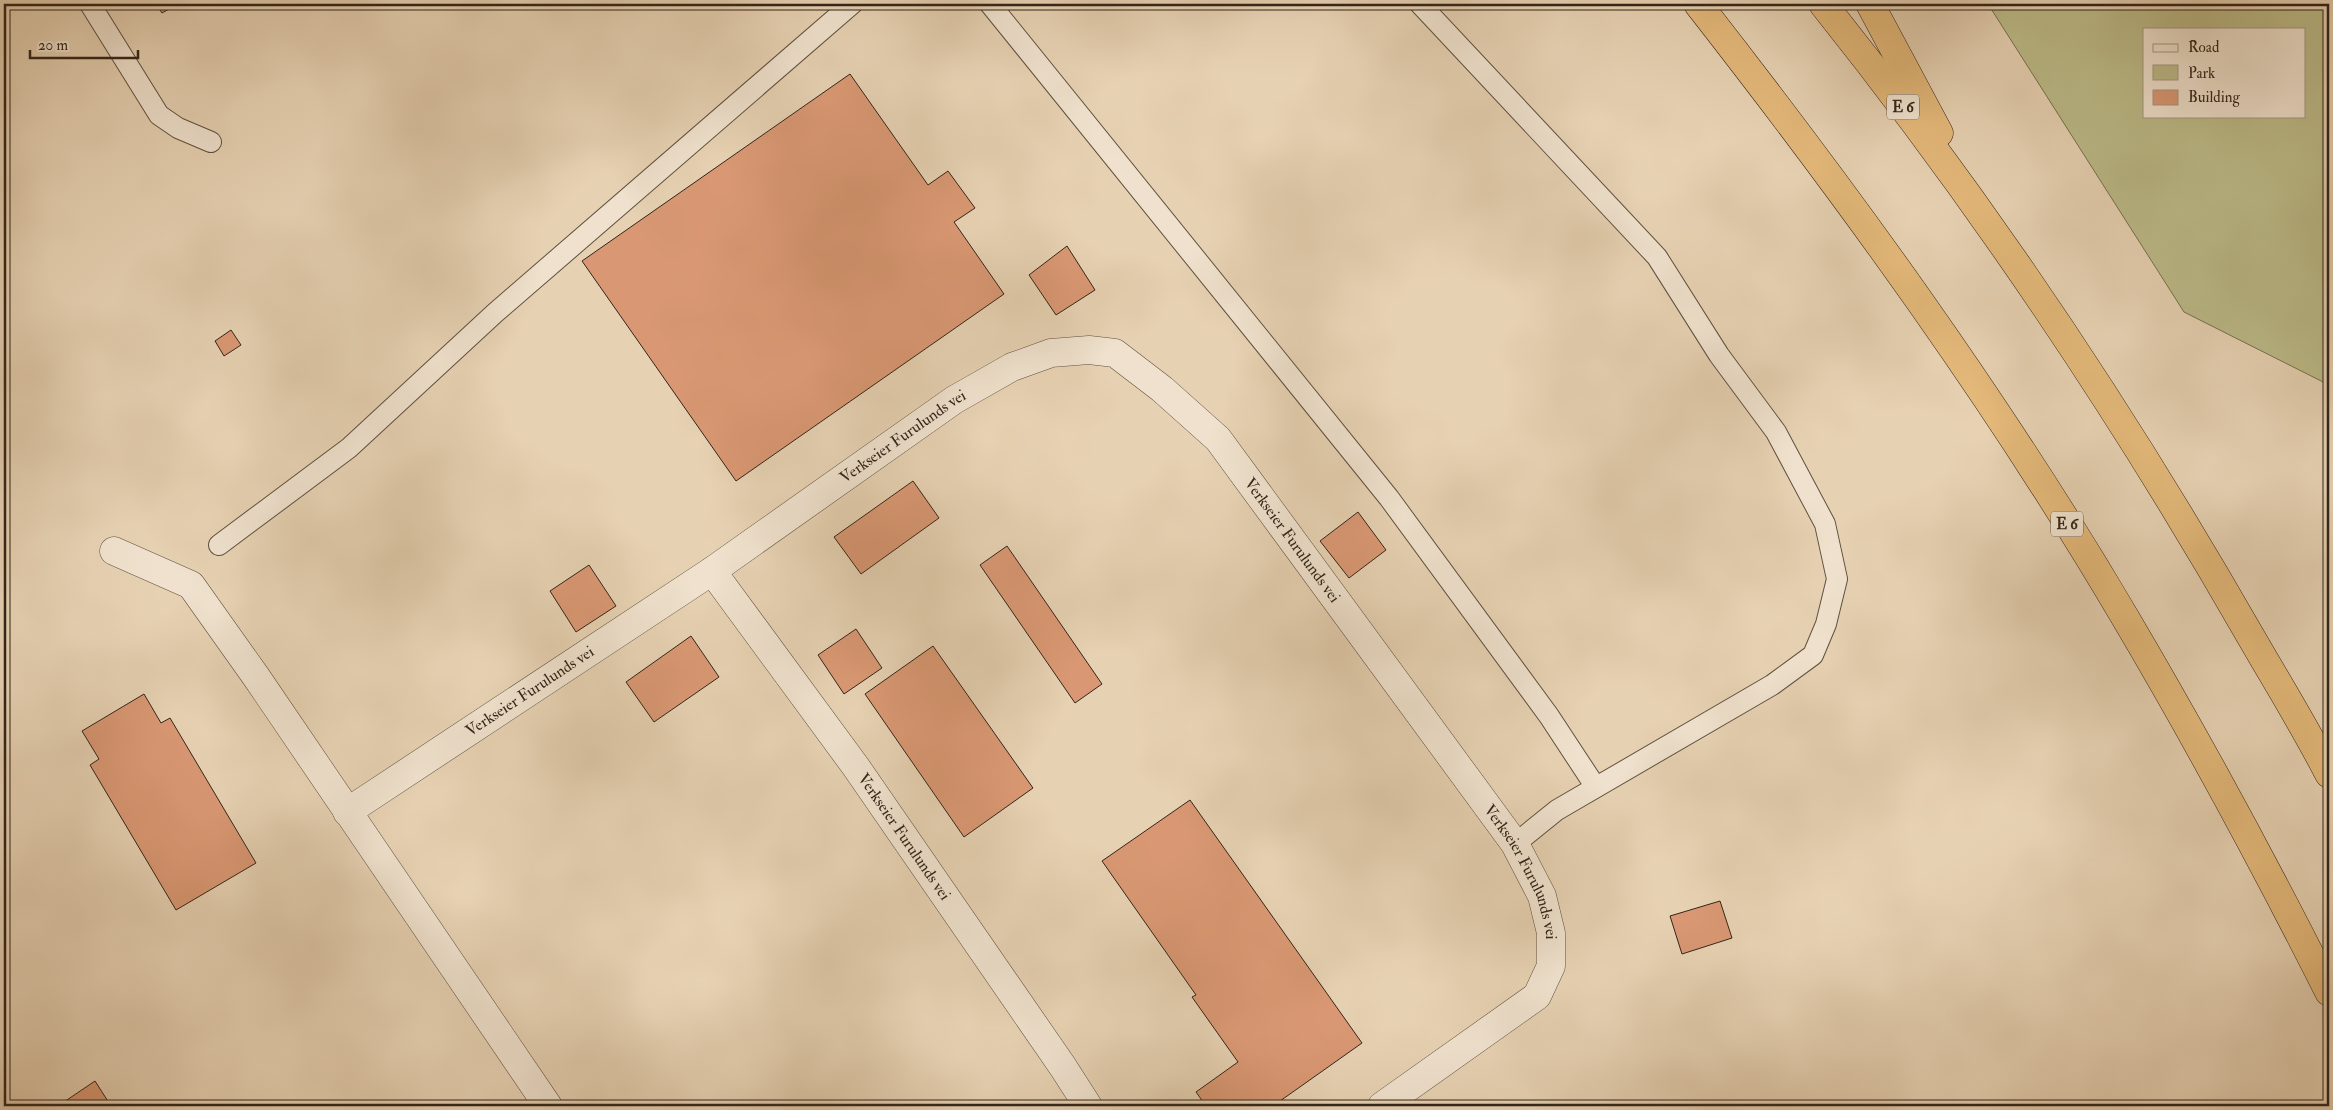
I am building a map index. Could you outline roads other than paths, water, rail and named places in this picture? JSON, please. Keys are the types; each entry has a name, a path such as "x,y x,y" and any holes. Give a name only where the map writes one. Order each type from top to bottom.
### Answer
{"highway":[{"name":"E 6","path":"1698,4 1809,148 1913,291 2026,459 2125,617 2226,794 2329,992"},
{"name":"E 6","path":"1823,4 1872,65 1980,211 2106,396 2209,563 2329,774"},
{"name":"E 6","path":"1870,4 1980,211"}],"street":[{"name":"Verkseier Furulunds vei","path":"347,812 712,571 954,400 1012,367 1051,353 1089,350 1115,353 1162,388 1218,439 1515,844 1542,896 1551,933 1550,966 1537,996 1382,1106"},
{"path":"114,551 191,584 548,1106"},
{"name":"Verkseier Furulunds vei","path":"712,571 856,767 1064,1067 1088,1106"}],"lane":[{"path":"90,4 159,115 178,128 211,142"},
{"path":"219,545 349,448 495,313 852,4"},
{"path":"990,4 1389,498 1549,716 1595,786"},
{"path":"1420,4 1657,257 1719,355 1776,432 1825,524 1837,579 1826,624 1812,655 1772,685 1595,786 1557,810 1515,844"}]}
